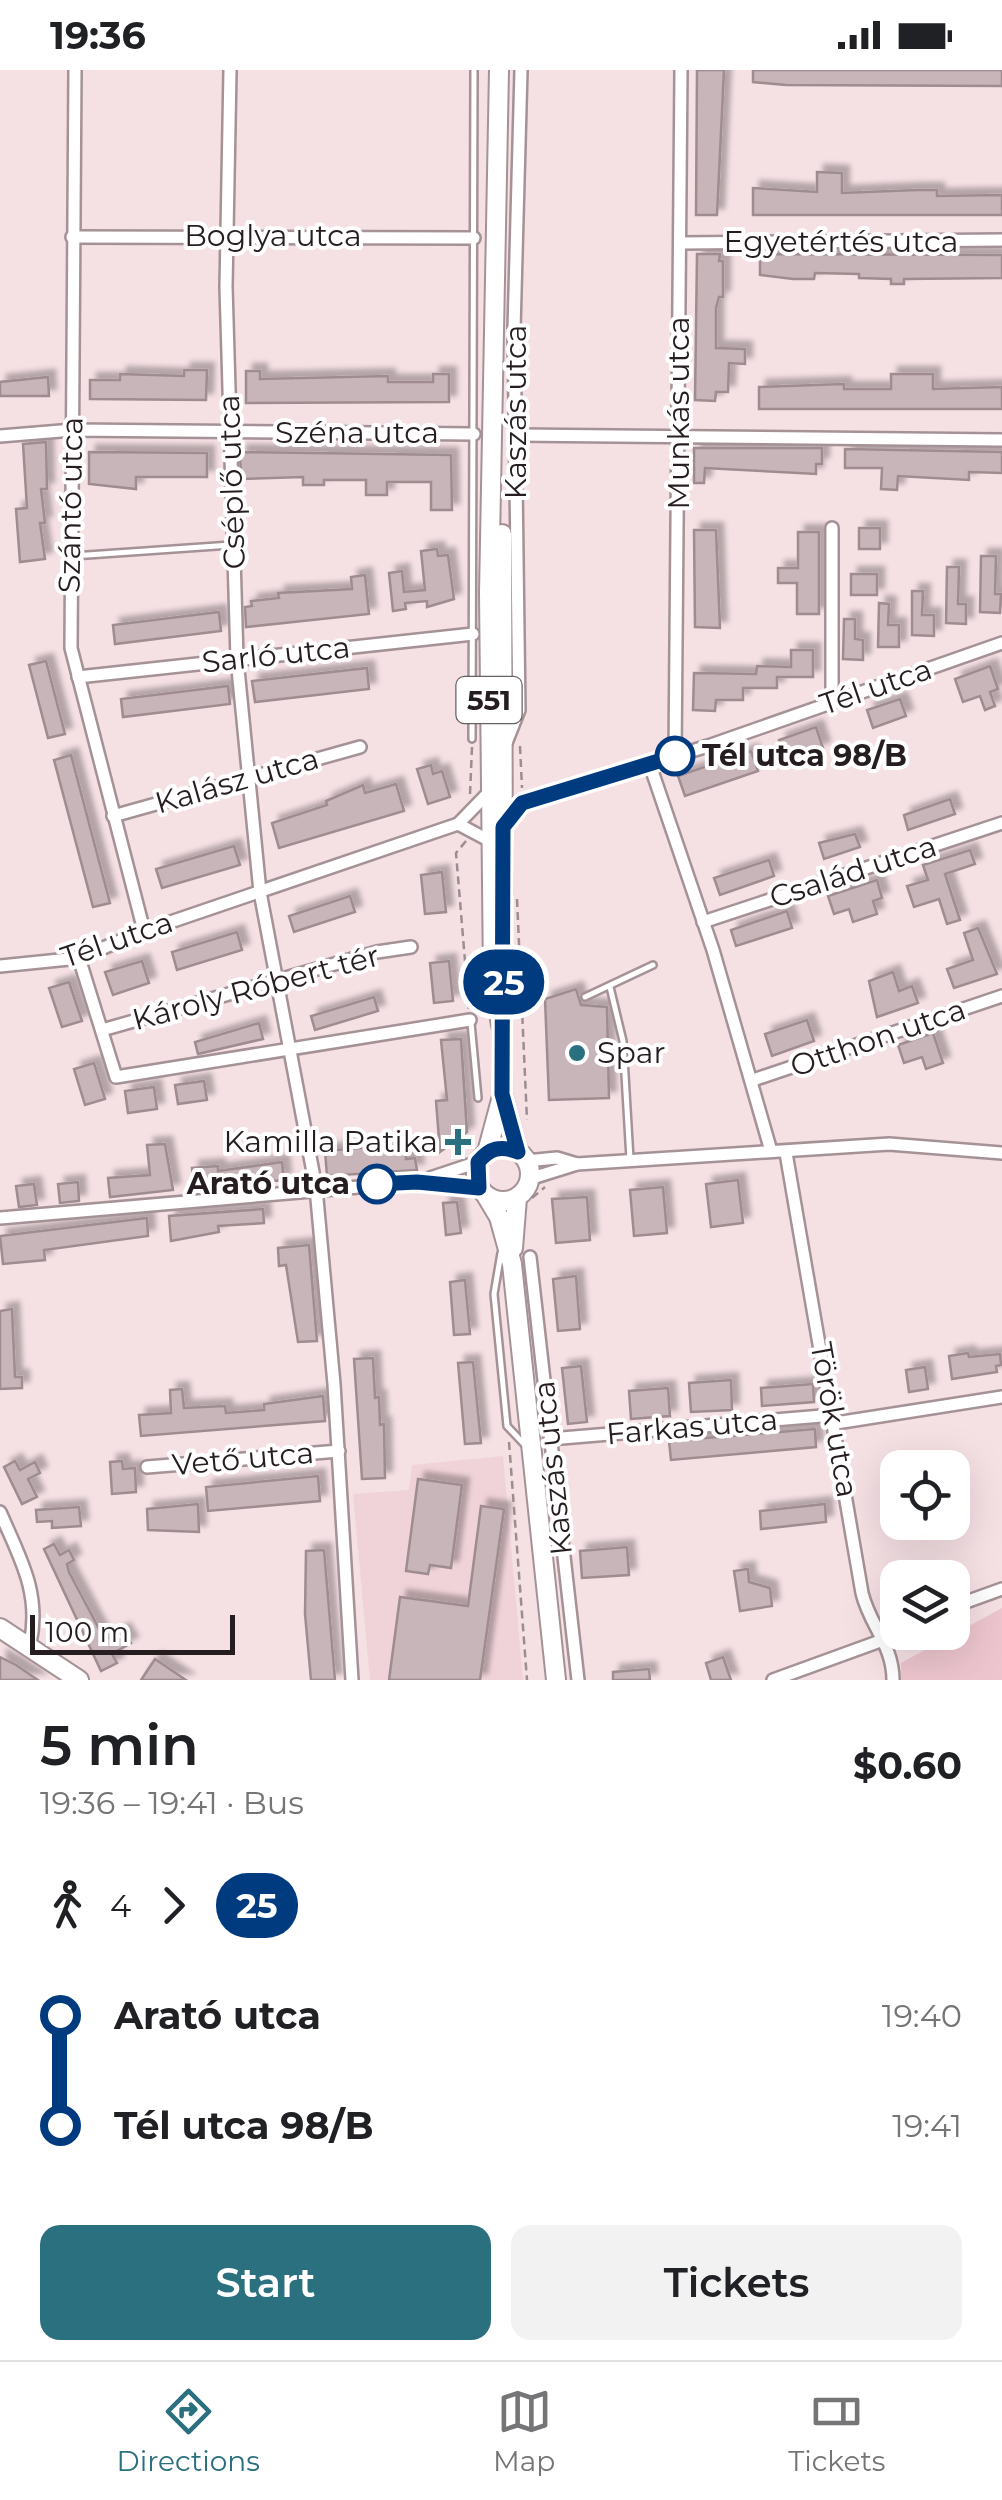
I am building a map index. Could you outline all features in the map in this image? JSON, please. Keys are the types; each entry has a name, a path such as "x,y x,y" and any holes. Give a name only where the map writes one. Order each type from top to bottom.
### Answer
{"main road":[{"name":"551","path":"499,70 496,376 488,593 497,834 494,979 501,1024 502,1094 524,1164 517,1198 532,1452 556,1680"},
{"name":"551","path":"496,376 501,422 511,748 496,788"},
{"name":"551","path":"502,1094 482,1157 483,1192 521,1260"},
{"path":"482,1157 496,1148 524,1164"},
{"path":"483,1192 497,1201 517,1198"},
{"path":"0,1628 30,1644 79,1680"}],"street":[{"name":"Szántó utca","path":"75,70 71,648 144,931"},
{"name":"Cséplő utca","path":"230,70 227,235 237,659 260,892"},
{"name":"Kaszás utca","path":"511,748 518,710 520,70"},
{"name":"Munkás utca","path":"675,756 681,70"},
{"name":"Boglya utca","path":"72,236 474,238"},
{"name":"Egyetértés utca","path":"680,243 1002,240"},
{"name":"Széna utca","path":"0,436 73,430 474,434"},
{"path":"516,436 1002,440"},
{"path":"832,528 832,702"},
{"name":"Sarló utca","path":"78,676 474,634"},
{"name":"Tél utca","path":"522,797 675,756 1002,643"},
{"name":"Kalász utca","path":"113,816 360,747"},
{"path":"650,764 704,922 771,1151"},
{"path":"458,824 497,834 522,797 496,788"},
{"name":"Tél utca","path":"0,966 79,958 144,931 458,824 496,788"},
{"name":"Család utca","path":"704,922 1002,823"},
{"path":"260,892 316,1188 352,1680"},
{"name":"Károly Róbert tér","path":"102,1030 276,984 377,952 411,947"},
{"name":"Károly Róbert tér","path":"79,958 116,1077 292,1048"},
{"name":"Otthon utca","path":"753,1080 1002,996"},
{"path":"292,1048 470,1020"},
{"path":"524,1164 786,1153 889,1144 1002,1154"},
{"name":"Török utca","path":"786,1153 835,1419 862,1593 868,1618 880,1633"},
{"path":"417,1182 482,1157"},
{"path":"0,1218 417,1182 483,1192"},
{"name":"Kaszás utca","path":"521,1260 550,1439 578,1680"},
{"name":"Farkas utca","path":"550,1439 835,1419 1002,1397"},
{"name":"Vető utca","path":"148,1466 338,1451"},
{"path":"0,1512 28,1570 35,1604 30,1644"},
{"path":"970,1600 1002,1588"},
{"path":"773,1680 880,1642"},
{"name":"Török utca","path":"890,1650 893,1680"}],"lane":[{"path":"472,739 474,70"},
{"path":"70,556 234,544"},
{"path":"585,997 652,966"},
{"path":"610,987 624,1041 630,1160"},
{"path":"470,1020 478,1098"},
{"path":"504,1235 494,1294 507,1426 532,1452"}],"path":[{"path":"470,804 472,739"},
{"path":"511,748 522,797"},
{"path":"469,837 456,853 470,1020"},
{"path":"516,892 527,1125"},
{"path":"507,1426 528,1680"}],"shaded area":[{"path":"503,1456 523,1680 370,1680 353,1494 409,1490 412,1465"},
{"path":"1002,1608 1002,1680 901,1680 901,1663 925,1650 970,1650 970,1625"}],"building":[{"path":"697,70 724,70 717,215 696,215"},
{"path":"753,70 1002,70 1002,86 786,85 753,82"},
{"path":"817,172 842,173 842,193 937,190 937,196 1002,195 1002,215 753,215 753,188 817,192"},
{"path":"697,254 720,254 719,261 723,261 723,297 719,297 716,308 716,348 745,349 745,364 729,363 728,392 716,392 715,401 695,400"},
{"path":"760,254 1002,255 1002,278 904,279 904,284 891,284 891,279 859,278 859,274 815,273 814,279 793,279 760,275"},
{"path":"184,370 207,370 206,400 90,399 90,380 120,380 120,374 184,376"},
{"path":"246,371 260,371 260,379 388,376 388,382 433,382 433,374 449,374 449,402 246,403"},
{"path":"891,374 933,374 933,389 1002,387 1002,409 759,409 759,387 844,384 844,389 891,389"},
{"path":"48,377 49,396 0,396 0,382"},
{"path":"46,442 47,489 41,489 45,523 40,523 45,559 20,562 16,509 27,508 23,444"},
{"path":"694,448 822,448 822,464 816,464 816,474 705,468 704,483 694,483"},
{"path":"845,449 1002,452 1002,473 969,472 969,480 898,476 897,490 881,489 882,468 845,468"},
{"path":"89,452 207,453 207,477 136,477 136,489 89,484"},
{"path":"240,452 451,455 452,510 431,510 431,482 387,482 387,495 366,495 366,480 324,480 324,485 303,485 303,477 241,479"},
{"path":"859,528 880,528 880,549 859,549"},
{"path":"694,530 716,530 720,628 695,627"},
{"path":"798,532 819,532 819,614 797,614 797,583 778,583 778,568 798,568"},
{"path":"437,549 438,556 448,555 454,599 427,607 427,601 405,603 406,609 393,611 389,573 402,571 404,592 425,590 421,551"},
{"path":"981,556 996,556 995,594 1001,594 1000,613 980,612"},
{"path":"947,567 959,567 958,604 966,604 966,624 946,623"},
{"path":"851,574 877,574 877,595 851,595"},
{"path":"365,575 369,614 246,627 245,607 252,606 251,601 279,598 278,593 352,589 351,577"},
{"path":"912,591 923,591 922,615 934,615 934,636 912,635"},
{"path":"879,603 889,604 888,625 899,625 899,647 878,647"},
{"path":"219,612 221,631 115,644 113,625"},
{"path":"844,619 855,619 855,639 863,640 863,660 843,659"},
{"path":"791,650 813,650 813,677 777,677 777,688 743,688 743,700 716,700 715,711 693,710 694,673 756,674 757,666 791,667"},
{"path":"46,661 65,734 48,738 29,665"},
{"path":"990,666 998,689 990,692 995,706 985,710 980,696 963,702 955,679"},
{"path":"367,668 369,689 255,702 252,681"},
{"path":"228,686 230,704 123,717 121,699"},
{"path":"900,699 906,716 873,728 867,710"},
{"path":"816,727 823,748 786,761 779,740"},
{"path":"751,751 758,771 685,796 678,776"},
{"path":"71,755 110,903 93,907 54,760"},
{"path":"431,765 433,774 442,771 450,797 428,804 417,769"},
{"path":"396,784 404,811 279,848 272,823 327,805 326,801 363,785 365,793"},
{"path":"950,799 955,814 908,830 904,815"},
{"path":"855,834 860,847 824,859 819,843"},
{"path":"234,846 240,865 162,888 156,869"},
{"path":"970,850 975,864 945,874 960,920 947,924 939,899 914,907 907,886 928,880 923,865"},
{"path":"769,860 774,876 720,895 714,878"},
{"path":"442,872 446,912 425,914 421,875"},
{"path":"877,880 882,898 873,901 877,914 853,922 849,909 834,914 828,896"},
{"path":"350,896 355,912 294,932 289,916"},
{"path":"787,911 792,928 736,946 731,930"},
{"path":"978,928 997,974 954,988 947,969 973,960 964,933"},
{"path":"237,932 242,950 177,970 172,952"},
{"path":"142,961 149,983 113,995 105,972"},
{"path":"449,961 453,1001 434,1003 430,963"},
{"path":"893,972 899,991 912,986 918,1003 877,1017 869,981"},
{"path":"69,982 82,1021 62,1027 49,988"},
{"name":"Spar","path":"576,989 581,1005 607,1007 609,1098 549,1100 545,999"},
{"path":"374,997 378,1011 315,1030 311,1016"},
{"path":"807,1020 814,1041 772,1056 765,1034"},
{"path":"259,1023 263,1039 198,1054 195,1042"},
{"path":"933,1033 943,1063 926,1069 922,1057 904,1063 898,1045"},
{"path":"461,1039 467,1132 440,1152 436,1101 447,1100 441,1040"},
{"path":"94,1063 105,1099 85,1105 74,1069"},
{"path":"204,1081 207,1100 178,1104 175,1085"},
{"path":"154,1087 157,1109 128,1113 125,1091"},
{"path":"165,1144 173,1190 110,1197 108,1178 150,1175 147,1145"},
{"path":"371,1147 371,1153 406,1151 406,1159 415,1158 417,1170 327,1176 325,1151"},
{"path":"282,1162 284,1180 194,1188 192,1168 218,1166 218,1171"},
{"path":"738,1180 743,1223 711,1227 706,1184"},
{"path":"78,1182 79,1201 60,1203 58,1184"},
{"path":"34,1184 37,1205 19,1207 16,1186"},
{"path":"663,1187 667,1233 634,1236 630,1190"},
{"path":"587,1197 590,1240 556,1243 552,1199"},
{"path":"457,1202 461,1233 446,1235 443,1203"},
{"path":"263,1209 264,1223 218,1226 219,1232 171,1241 169,1216"},
{"path":"147,1218 148,1236 44,1250 45,1260 3,1264 0,1236"},
{"path":"309,1245 317,1341 298,1342 286,1265 279,1266 278,1248"},
{"path":"576,1276 580,1329 558,1331 553,1279"},
{"path":"465,1280 470,1334 454,1335 450,1282"},
{"path":"12,1309 15,1377 22,1377 22,1388 0,1389 0,1311"},
{"path":"968,1353 969,1357 1000,1354 1001,1365 996,1366 997,1372 952,1379 949,1356"},
{"path":"373,1358 375,1398 379,1397 380,1425 384,1424 385,1478 362,1479 354,1359"},
{"path":"473,1362 481,1443 465,1444 458,1363"},
{"path":"581,1366 587,1422 568,1424 562,1368"},
{"path":"925,1367 928,1389 909,1392 906,1370"},
{"path":"731,1380 732,1410 691,1412 689,1383"},
{"path":"813,1384 814,1402 762,1406 761,1388"},
{"path":"668,1388 670,1416 631,1419 629,1391"},
{"path":"182,1389 184,1408 225,1406 226,1413 264,1410 264,1404 323,1396 325,1421 141,1436 139,1415 171,1413 170,1390"},
{"path":"815,1429 816,1447 671,1460 669,1441"},
{"path":"15,1461 20,1470 35,1462 40,1473 28,1479 37,1497 22,1504 4,1467"},
{"path":"122,1461 123,1469 135,1468 136,1492 112,1494 110,1462"},
{"path":"318,1476 320,1501 208,1511 206,1487"},
{"path":"418,1479 462,1485 451,1568 430,1565 428,1574 406,1571"},
{"path":"198,1504 199,1532 148,1530 147,1509"},
{"path":"825,1504 826,1522 761,1529 760,1511"},
{"path":"481,1506 504,1509 480,1680 389,1680 400,1597 468,1606"},
{"path":"79,1507 81,1526 52,1528 52,1521 37,1522 36,1510"},
{"path":"54,1544 60,1555 69,1550 74,1560 67,1564 69,1572 105,1640 123,1630 131,1643 112,1654 117,1663 101,1671 44,1549"},
{"path":"627,1547 629,1575 582,1578 580,1551"},
{"path":"324,1550 335,1680 311,1680 305,1614 306,1551"},
{"path":"748,1569 749,1582 770,1588 772,1606 740,1611 734,1571"},
{"path":"0,1657 16,1665 38,1680 0,1680"},
{"path":"723,1657 731,1680 711,1680 706,1663"},
{"path":"155,1659 186,1680 141,1680"},
{"path":"649,1669 650,1680 613,1680 613,1672"}],"bus line":[{"name":"25","path":"377,1184 417,1182 479,1188 475,1175 478,1162 487,1152 496,1148 518,1152 502,1094 503,827 522,803 675,756"}],"place":[{"name":"Tél utca 98/B","path":"675,756"},
{"name":"Spar","path":"577,1053"},
{"name":"Kamilla Patika","path":"458,1142"},
{"name":"Arató utca","path":"377,1184"}]}
